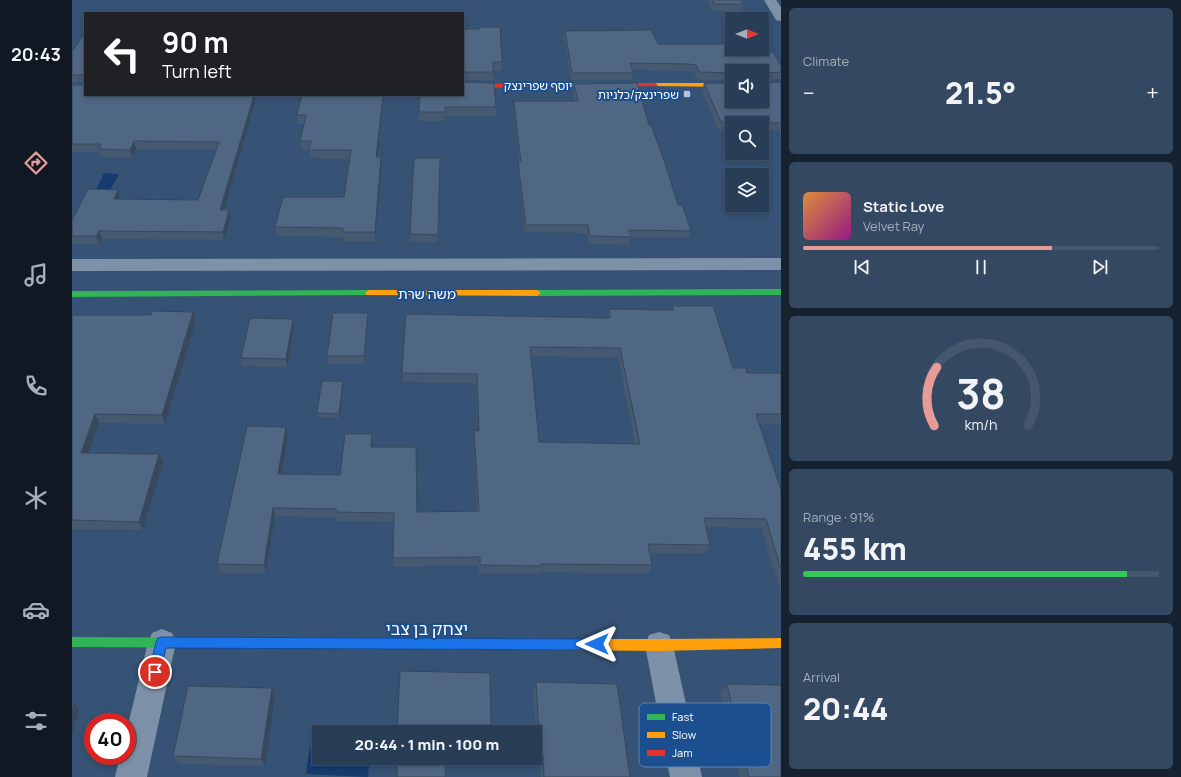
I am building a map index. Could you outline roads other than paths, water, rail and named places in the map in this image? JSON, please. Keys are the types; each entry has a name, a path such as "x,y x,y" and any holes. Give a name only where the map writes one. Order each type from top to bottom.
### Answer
{"street":[{"path":"770,0 781,17"},
{"name":"יוסף שפרינצק","path":"464,86 725,85"},
{"name":"משה שרת","path":"72,265 781,264"},
{"name":"משה שרת","path":"72,294 781,292"},
{"name":"יצחק בן צבי","path":"72,642 659,645 781,643"},
{"path":"131,777 162,642"},
{"path":"659,645 671,703"},
{"path":"684,767 686,777"}],"water":[{"path":"104,173 119,174 110,190 96,190"},
{"path":"310,747 312,747 312,765 369,765 368,777 306,774"}],"place":[{"name":"שפרינצק/כלניות","path":"687,94"}]}
